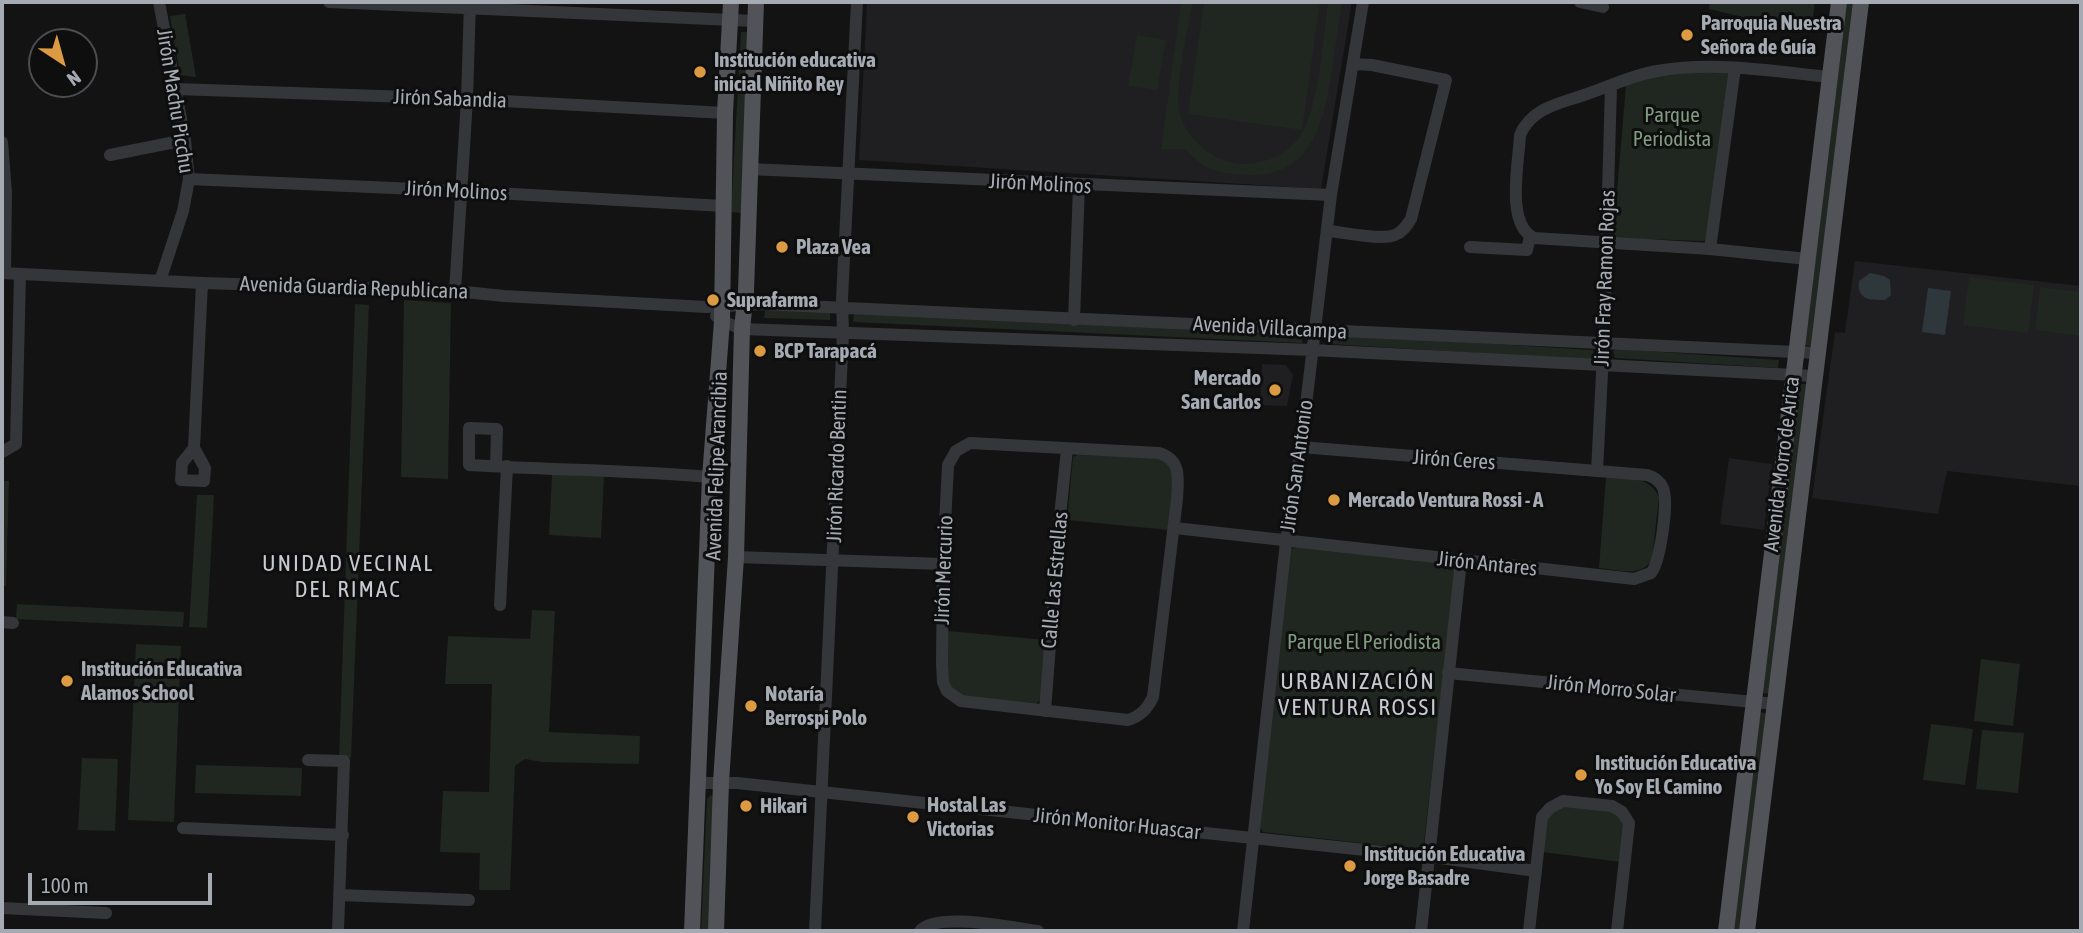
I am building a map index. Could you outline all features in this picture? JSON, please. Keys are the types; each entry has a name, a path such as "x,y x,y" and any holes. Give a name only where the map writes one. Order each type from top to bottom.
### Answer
{"main road":[{"name":"Avenida Felipe Arancibia","path":"692,931 731,2"},
{"name":"Avenida Felipe Arancibia","path":"716,931 721,782 736,557 742,329 756,2"},
{"name":"Avenida Morro de Arica","path":"1726,931 1839,2"},
{"name":"Avenida Morro de Arica","path":"1747,931 1861,2"}],"street":[{"name":"Jirón Machu Picchu","path":"159,2 185,140 189,179 183,211 160,281"},
{"path":"329,2 469,5 755,21"},
{"name":"Jirón Ricardo Bentin","path":"815,931 843,333 841,307 857,2"},
{"name":"Jirón San Antonio","path":"1243,931 1286,541 1301,447 1331,195 1363,2"},
{"path":"1580,2 1597,5"},
{"path":"455,291 467,99 469,5"},
{"path":"1328,230 1383,237 1395,236 1405,229 1411,219 1446,80 1372,65 1353,64"},
{"path":"1807,259 1530,236 1520,225 1516,209 1520,135 1532,116 1551,106 1654,71 1692,66 1829,77"},
{"path":"1710,249 1735,68"},
{"name":"Jirón Fray Ramon Rojas","path":"1603,471 1602,366 1611,86"},
{"name":"Jirón Sabandia","path":"176,89 467,99 725,113"},
{"path":"110,155 185,140"},
{"path":"2,142 6,193 4,273"},
{"name":"Jirón Molinos","path":"749,169 1079,186 1331,195"},
{"name":"Jirón Molinos","path":"189,179 723,206"},
{"path":"1073,320 1079,186"},
{"path":"1470,247 1527,250 1530,236"},
{"name":"Avenida Guardia Republicana","path":"4,273 455,291 717,312"},
{"path":"2,452 16,444 20,274"},
{"path":"194,448 202,283"},
{"name":"Avenida Villacampa","path":"717,312 745,303 1817,353"},
{"name":"Avenida Villacampa","path":"717,312 742,329 1312,350 1814,376"},
{"name":"Jirón Mercurio","path":"1045,711 961,701 947,691 943,682 943,564 948,465 956,451 971,443 1067,449"},
{"name":"Jirón Ceres","path":"1301,447 1603,471"},
{"path":"1045,711 1128,720 1138,717 1147,708 1153,697 1175,528 1178,477 1177,467 1168,456 1159,453 1067,449"},
{"name":"Calle Las Estrellas","path":"1045,711 1067,449"},
{"path":"500,605 502,466 710,477"},
{"name":"Jirón Antares","path":"1175,528 1634,579 1651,573 1658,561 1664,489 1659,482 1647,475 1603,471"},
{"path":"736,557 943,564"},
{"path":"1421,931 1461,561"},
{"name":"Jirón Morro Solar","path":"1448,673 1774,704"},
{"path":"308,760 344,761 338,931"},
{"name":"Jirón Monitor Huascar","path":"698,783 721,782 822,792 1536,870"},
{"path":"1529,931 1542,817 1550,808 1563,801 1612,806 1622,812 1629,823 1617,931"},
{"path":"183,828 342,835"},
{"path":"340,895 469,900"},
{"path":"2,908 106,914"},
{"path":"920,931 936,922 1038,931"}],"shaded area":[{"path":"867,2 1352,2 1321,189 859,160"},
{"path":"1855,261 2081,286 2081,486 1947,471 1938,514 1812,498 1835,332 1845,333"},
{"path":"1870,273 1890,280 1891,295 1885,300 1865,298 1860,292 1859,281"},
{"path":"1928,288 1951,291 1945,335 1922,332"},
{"name":"Mercado San Carlos","path":"1262,364 1286,365 1293,375 1287,406 1260,405"},
{"path":"1729,458 1772,464 1764,530 1720,524"}],"green space":[{"path":"1181,2 1193,2 1180,74 1181,119 1192,137 1208,152 1227,161 1243,164 1274,157 1299,138 1306,126 1316,92 1328,2 1342,2 1329,90 1319,127 1300,157 1287,167 1269,173 1228,173 1206,166 1185,149 1161,149"},
{"path":"1204,2 1320,2 1302,130 1188,114"},
{"path":"1710,2 1815,2 1811,33 1709,9"},
{"path":"1845,2 1854,2 1812,346 1801,345"},
{"path":"185,14 196,77 180,75 170,16"},
{"path":"741,32 748,32 741,213 731,212"},
{"path":"1137,35 1166,40 1157,90 1128,86"},
{"name":"Parque Periodista","path":"1711,70 1729,73 1709,235 1704,241 1613,238 1626,85 1656,76"},
{"path":"1969,277 2034,285 2028,333 1963,325"},
{"path":"2040,287 2081,292 2081,336 2035,330"},
{"path":"404,300 451,303 448,479 401,477"},
{"path":"355,304 369,305 351,758 339,757"},
{"path":"765,310 830,312 830,320 764,318"},
{"path":"854,312 1303,336 1302,343 853,322"},
{"path":"1328,334 1593,350 1593,360 1330,344"},
{"path":"1617,349 1779,360 1778,368 1615,358 1613,351"},
{"path":"1798,384 1809,384 1771,694 1761,693"},
{"path":"1073,457 1163,457 1169,461 1174,478 1168,530 1067,520"},
{"path":"552,474 604,476 601,538 549,535"},
{"path":"1606,477 1643,482 1655,490 1659,497 1652,559 1642,569 1629,571 1599,568"},
{"path":"2,481 9,481 6,586 2,586"},
{"path":"197,495 214,495 207,628 189,627"},
{"name":"Parque El Periodista","path":"1297,546 1450,564 1456,569 1423,850 1263,832 1260,827 1290,550"},
{"path":"17,604 184,612 183,627 16,619"},
{"path":"532,610 555,611 549,732 640,736 639,764 542,762 525,759 515,766 510,890 479,890 480,853 440,852 443,791 489,792 492,684 445,684 448,636 530,639"},
{"path":"948,631 1046,640 1040,700 1036,704 963,698 955,693 947,678"},
{"path":"136,644 181,646 174,822 128,820"},
{"path":"1981,659 2020,664 2013,726 1974,721"},
{"path":"1759,712 1768,714 1742,931 1732,931"},
{"path":"1931,724 1973,729 1965,785 1923,780"},
{"path":"1982,730 2024,733 2018,793 1976,789"},
{"path":"82,758 118,759 115,831 78,830"},
{"path":"196,765 302,768 301,796 195,793"},
{"path":"711,795 714,798 709,931 701,931 707,799"},
{"path":"1567,803 1611,809 1626,823 1621,862 1542,852 1545,818"}],"place":[{"name":"Parroquia Nuestra Señora de Guía","path":"1687,35"},
{"name":"Institución educativa inicial Niñito Rey","path":"700,72"},
{"name":"Plaza Vea","path":"782,247"},
{"name":"Suprafarma","path":"713,300"},
{"name":"BCP Tarapacá","path":"760,351"},
{"name":"Mercado San Carlos","path":"1275,390"},
{"name":"Mercado Ventura Rossi - A","path":"1334,500"},
{"name":"Institución Educativa Alamos School","path":"67,681"},
{"name":"Notaría Berrospi Polo","path":"751,706"},
{"name":"Institución Educativa Yo Soy El Camino","path":"1581,775"},
{"name":"Hikari","path":"746,806"},
{"name":"Hostal Las Victorias","path":"913,817"},
{"name":"Institución Educativa Jorge Basadre","path":"1350,866"}],"district":[{"name":"UNIDAD VECINAL DEL RIMAC","path":"348,577"},
{"name":"URBANIZACIÓN VENTURA ROSSI","path":"1358,695"}]}
